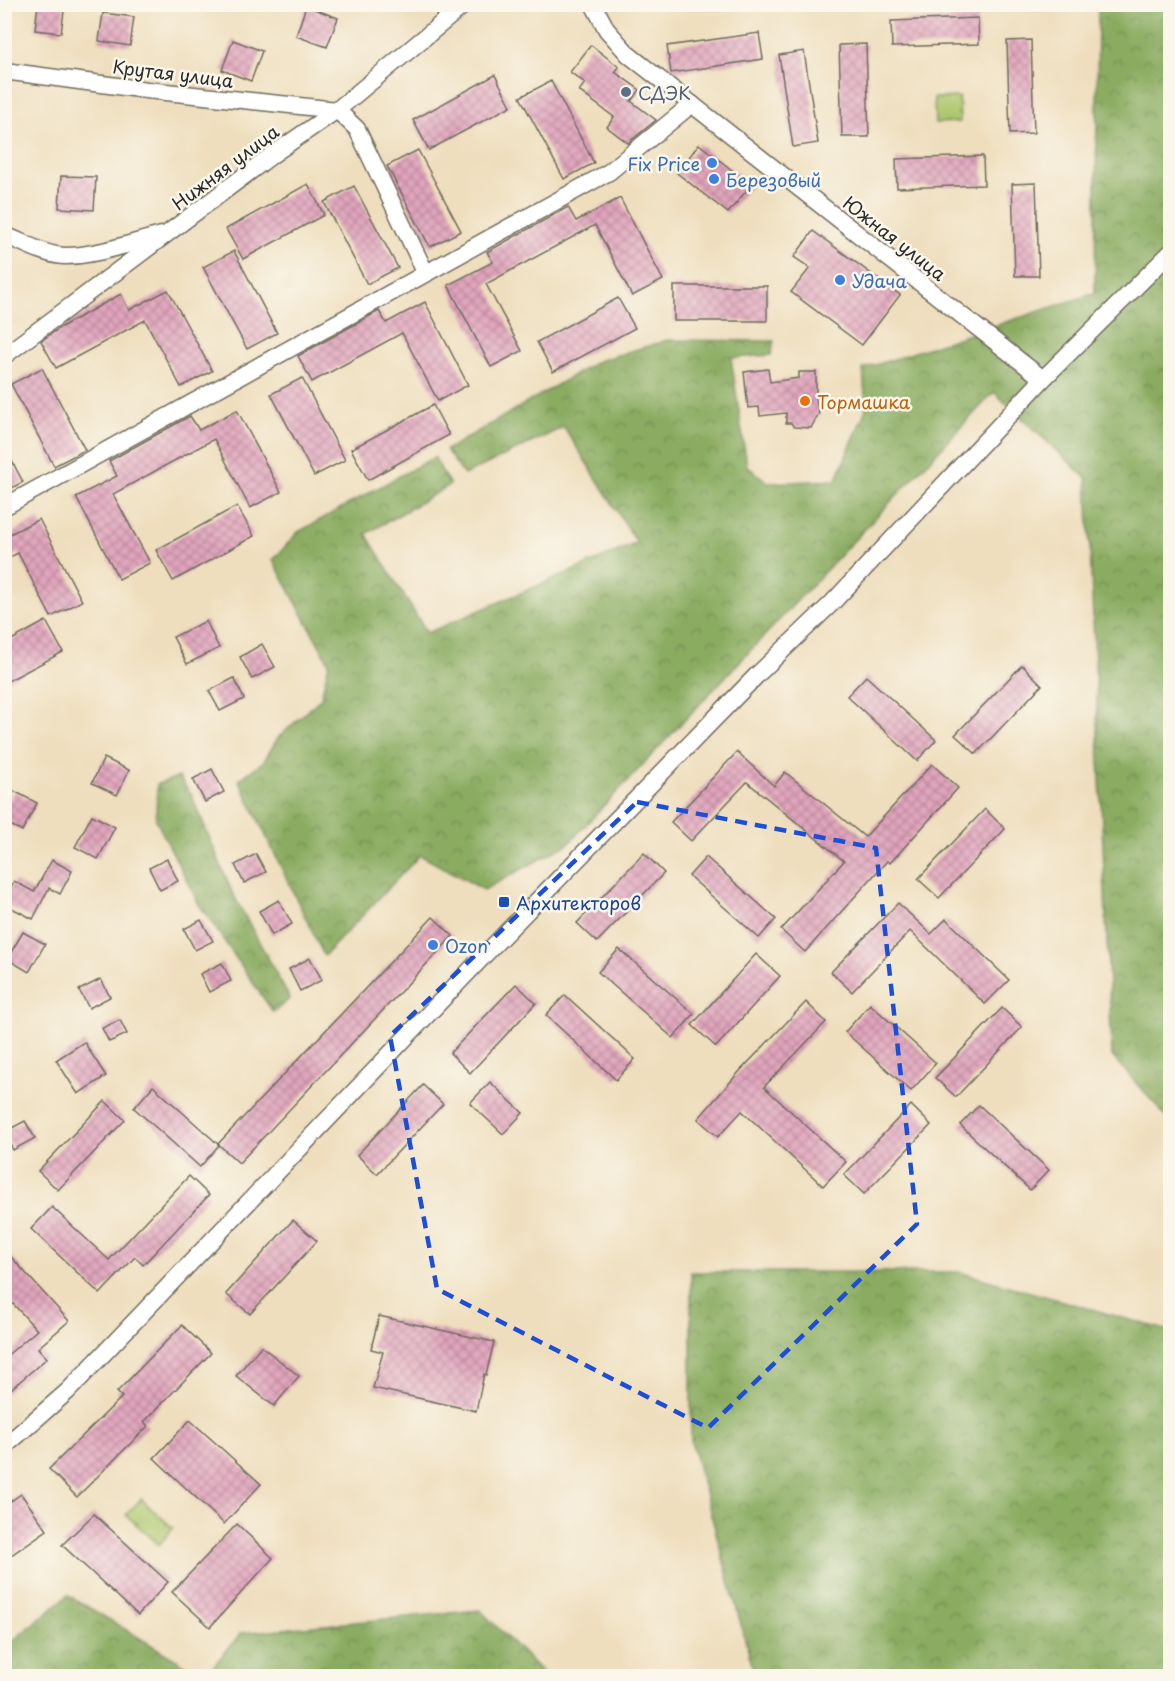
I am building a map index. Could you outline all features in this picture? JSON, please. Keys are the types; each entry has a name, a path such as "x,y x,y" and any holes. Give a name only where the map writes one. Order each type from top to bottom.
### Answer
{"street":[{"name":"Нижняя улица","path":"4,356 273,155 337,110 465,4"},
{"name":"Южная улица","path":"593,4 607,30 629,55 1043,379"},
{"name":"Крутая улица","path":"4,71 147,90 337,110"},
{"path":"4,507 609,172 692,104"},
{"path":"337,110 357,129 426,274"},
{"path":"4,235 64,256 112,248 172,232"},
{"path":"4,1447 68,1391 160,1292 498,941 757,675 840,594 1043,379 1170,253"}],"highlighted area":[{"path":"637,802 876,848 917,1224 708,1428 437,1289 390,1036"}],"green space":[{"path":"1098,5 1170,5 1170,1121 1112,1056 1087,479 994,392 568,844 484,890 420,855 324,956 239,780 264,761 278,738 321,698 329,663 273,560 298,532 434,457 450,485 366,534 427,633 637,543 564,427 464,475 446,450 598,361 668,340 774,341 771,355 731,358 747,466 769,483 836,480 866,409 863,369 1095,293"},
{"path":"959,97 960,122 935,123 934,98"},
{"path":"179,777 192,796 232,892 290,999 273,1012 199,904 156,820 157,784"},
{"path":"691,1272 959,1272 1170,1331 1170,1676 755,1676 691,1441"},
{"path":"141,1499 173,1528 159,1545 126,1515"},
{"path":"68,1595 203,1676 5,1676 5,1647"},
{"path":"480,1610 546,1676 205,1676 241,1633"}],"building":[{"path":"38,4 65,4 61,33 35,30"},
{"path":"306,6 338,18 327,47 296,36"},
{"path":"103,13 134,17 130,46 99,41"},
{"path":"978,18 979,44 892,47 891,21"},
{"path":"759,33 763,59 671,73 667,46"},
{"path":"233,40 262,51 251,81 222,70"},
{"path":"1031,40 1034,133 1010,134 1007,41"},
{"path":"866,44 869,137 842,137 839,45"},
{"path":"591,45 619,67 615,72 640,90 631,101 656,120 628,143 607,127 614,117 579,91 585,83 570,72"},
{"path":"804,51 818,143 793,147 779,55"},
{"path":"495,75 511,106 429,150 413,120"},
{"path":"551,81 594,163 564,179 520,97"},
{"name":"Березовый","path":"699,144 751,185 728,213 677,173"},
{"path":"418,150 461,231 430,247 387,166"},
{"path":"983,156 984,185 897,188 896,159"},
{"path":"61,176 96,177 94,210 59,208"},
{"path":"1036,183 1039,276 1015,276 1012,184"},
{"path":"308,184 324,215 243,259 226,229"},
{"path":"354,186 398,268 367,284 324,202"},
{"path":"620,198 663,280 632,296 595,225 486,284 522,351 491,367 448,285 493,262 487,252 568,207 576,221"},
{"name":"Удача","path":"813,231 900,295 862,345 791,292 810,268 794,257"},
{"path":"234,251 277,333 247,349 203,267"},
{"path":"674,286 767,286 767,321 674,321"},
{"path":"168,290 212,371 181,387 145,320 56,368 41,341 61,327 121,294 129,310"},
{"path":"618,298 635,328 553,372 537,342"},
{"path":"425,302 468,385 438,401 402,333 312,382 298,356 379,311 386,323"},
{"path":"42,368 85,450 54,466 11,384"},
{"path":"768,369 770,382 799,378 799,372 816,372 816,400 819,413 811,428 794,427 791,423 786,423 786,413 760,416 759,407 748,408 744,372"},
{"path":"302,378 345,460 314,476 271,394"},
{"path":"433,405 449,435 368,480 351,449"},
{"path":"237,410 281,492 250,508 214,439 113,494 150,563 119,579 76,497 117,476 109,461 190,416 199,430"},
{"path":"4,446 23,482 4,492"},
{"path":"237,506 254,536 173,581 156,550"},
{"path":"39,519 82,601 51,617 18,553 4,560 4,537"},
{"path":"46,621 63,652 4,683 4,644"},
{"path":"206,621 219,648 187,664 173,637"},
{"path":"262,644 275,667 252,679 240,657"},
{"path":"1022,665 1042,685 976,754 955,735"},
{"path":"866,676 936,740 917,761 847,696"},
{"path":"234,678 244,699 220,711 209,691"},
{"path":"737,752 774,786 785,772 865,837 932,764 958,788 890,863 887,861 805,952 781,930 844,861 747,782 691,841 671,822"},
{"path":"104,758 129,770 117,795 92,783"},
{"path":"212,769 224,792 205,802 193,779"},
{"path":"14,791 37,803 22,831 4,822 4,810"},
{"path":"985,809 1005,829 939,898 918,879"},
{"path":"92,815 115,827 98,859 75,847"},
{"path":"644,853 664,873 597,942 577,923"},
{"path":"256,854 266,872 244,883 235,865"},
{"path":"706,857 776,919 759,938 689,876"},
{"path":"167,859 178,881 160,890 149,868"},
{"path":"52,860 72,871 60,894 49,888 33,919 4,904 4,899 14,881 34,892"},
{"path":"279,900 292,924 272,935 259,911"},
{"path":"898,903 931,934 946,919 1009,980 985,1004 910,931 852,992 831,972"},
{"path":"433,917 453,936 239,1163 218,1144"},
{"path":"201,920 213,941 195,950 184,929"},
{"path":"23,932 45,944 29,972 7,959"},
{"path":"619,949 694,1014 673,1038 598,972"},
{"path":"756,954 780,976 716,1047 692,1025"},
{"path":"310,958 322,980 300,991 289,969"},
{"path":"222,963 231,981 209,992 200,974"},
{"path":"101,979 110,997 89,1008 79,990"},
{"path":"516,984 536,1003 470,1073 450,1053"},
{"path":"565,995 635,1059 616,1080 546,1015"},
{"path":"806,1002 826,1022 764,1087 846,1162 823,1186 742,1111 718,1137 698,1119"},
{"path":"870,1004 936,1063 911,1091 845,1032"},
{"path":"1002,1008 1022,1027 956,1097 935,1078"},
{"path":"120,1020 127,1034 109,1042 102,1028"},
{"path":"84,1042 106,1076 78,1094 56,1060"},
{"path":"490,1082 523,1113 503,1134 470,1103"},
{"path":"423,1085 443,1104 377,1174 357,1155"},
{"path":"153,1086 219,1145 200,1167 134,1108"},
{"path":"105,1101 125,1120 58,1190 38,1171"},
{"path":"911,1105 931,1125 864,1194 844,1175"},
{"path":"979,1105 1049,1170 1030,1190 960,1125"},
{"path":"25,1121 35,1138 13,1150 4,1132"},
{"path":"189,1176 209,1195 143,1265 135,1257 100,1294 31,1229 52,1207 109,1260"},
{"path":"293,1220 317,1241 250,1314 226,1294"},
{"path":"4,1249 69,1321 38,1348 47,1358 4,1395 4,1358 37,1330 4,1294"},
{"path":"379,1316 494,1342 476,1411 373,1388 383,1352 371,1349"},
{"path":"182,1325 211,1353 144,1422 148,1426 77,1497 49,1469 122,1397 117,1392"},
{"path":"261,1346 299,1376 274,1406 236,1376"},
{"path":"190,1420 261,1484 224,1524 154,1458"},
{"path":"21,1494 47,1530 4,1560 4,1506"},
{"path":"94,1514 168,1582 138,1615 62,1545"},
{"path":"237,1524 273,1558 210,1627 172,1592"}],"place":[{"name":"СДЭК","path":"626,92"},
{"name":"Fix Price","path":"712,163"},
{"name":"Березовый","path":"714,179"},
{"name":"Удача","path":"840,280"},
{"name":"Тормашка","path":"805,401"},
{"name":"Архитекторов","path":"504,902"},
{"name":"Ozon","path":"433,945"}]}
